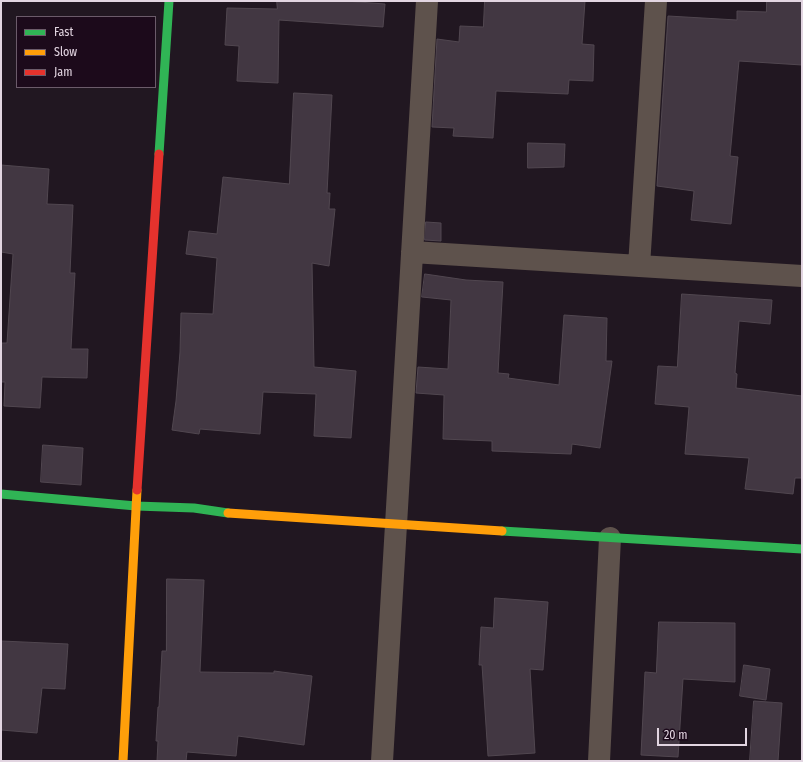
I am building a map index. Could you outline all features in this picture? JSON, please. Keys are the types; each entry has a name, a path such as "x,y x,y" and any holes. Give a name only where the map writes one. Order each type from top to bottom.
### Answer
{"street":[{"path":"123,761 136,506 169,1"},
{"path":"382,761 426,1"},
{"path":"639,266 656,1"},
{"path":"412,252 802,276"},
{"path":"1,494 136,506 194,508 232,514 802,549"},
{"path":"599,761 610,538"}],"building":[{"path":"277,1 345,1 385,4 383,27 279,20 278,83 237,81 239,46 225,45 227,8 277,9"},
{"path":"485,1 585,1 582,44 594,45 593,81 569,80 568,94 496,91 493,138 453,136 454,128 432,127 437,39 459,42 460,26 483,27"},
{"path":"767,1 802,1 802,65 739,61 730,156 738,157 731,224 691,220 694,191 657,186 668,16 737,20 737,11 766,12"},
{"path":"294,93 332,95 327,193 330,193 329,209 335,209 329,266 312,263 314,367 356,371 351,438 314,436 316,394 263,392 260,434 200,429 199,434 172,430 180,352 181,313 213,314 217,258 186,254 189,231 217,234 223,177 289,184"},
{"path":"528,143 565,144 564,167 528,168"},
{"path":"1,165 49,169 47,204 73,205 70,273 75,273 71,349 88,349 87,378 42,377 40,408 4,406 5,382 1,382 1,343 7,343 13,254 1,252"},
{"path":"426,222 441,223 441,241 425,240"},
{"path":"425,274 466,280 503,282 498,373 509,374 508,378 559,385 564,315 607,318 606,361 612,361 600,448 572,444 571,454 492,451 492,441 443,439 444,395 416,393 418,367 448,369 451,300 422,297"},
{"path":"682,294 772,300 770,324 739,321 735,373 737,374 736,388 802,396 802,478 795,478 793,494 745,489 749,458 685,454 689,407 655,404 658,366 677,367"},
{"path":"43,445 83,448 81,485 41,482"},
{"path":"167,579 204,580 200,672 274,673 274,671 312,676 304,745 238,736 236,756 187,752 186,761 157,761 158,741 156,741 162,651 166,651"},
{"path":"495,598 548,602 543,670 530,669 535,753 488,756 482,665 479,665 481,627 493,628"},
{"path":"659,622 735,623 735,682 683,679 678,757 641,755 645,672 656,673"},
{"path":"1,641 68,644 65,689 42,688 37,733 1,730"},
{"path":"744,665 770,669 766,700 740,696"},
{"path":"754,701 782,703 778,761 750,761"}],"traffic: fast":[{"path":"159,154 169,1"},
{"path":"1,494 136,506 194,508 228,513"},
{"path":"502,531 802,549"}],"traffic: slow":[{"path":"123,761 137,490"},
{"path":"228,513 502,531"}],"traffic: jam":[{"path":"137,490 159,154"}]}
